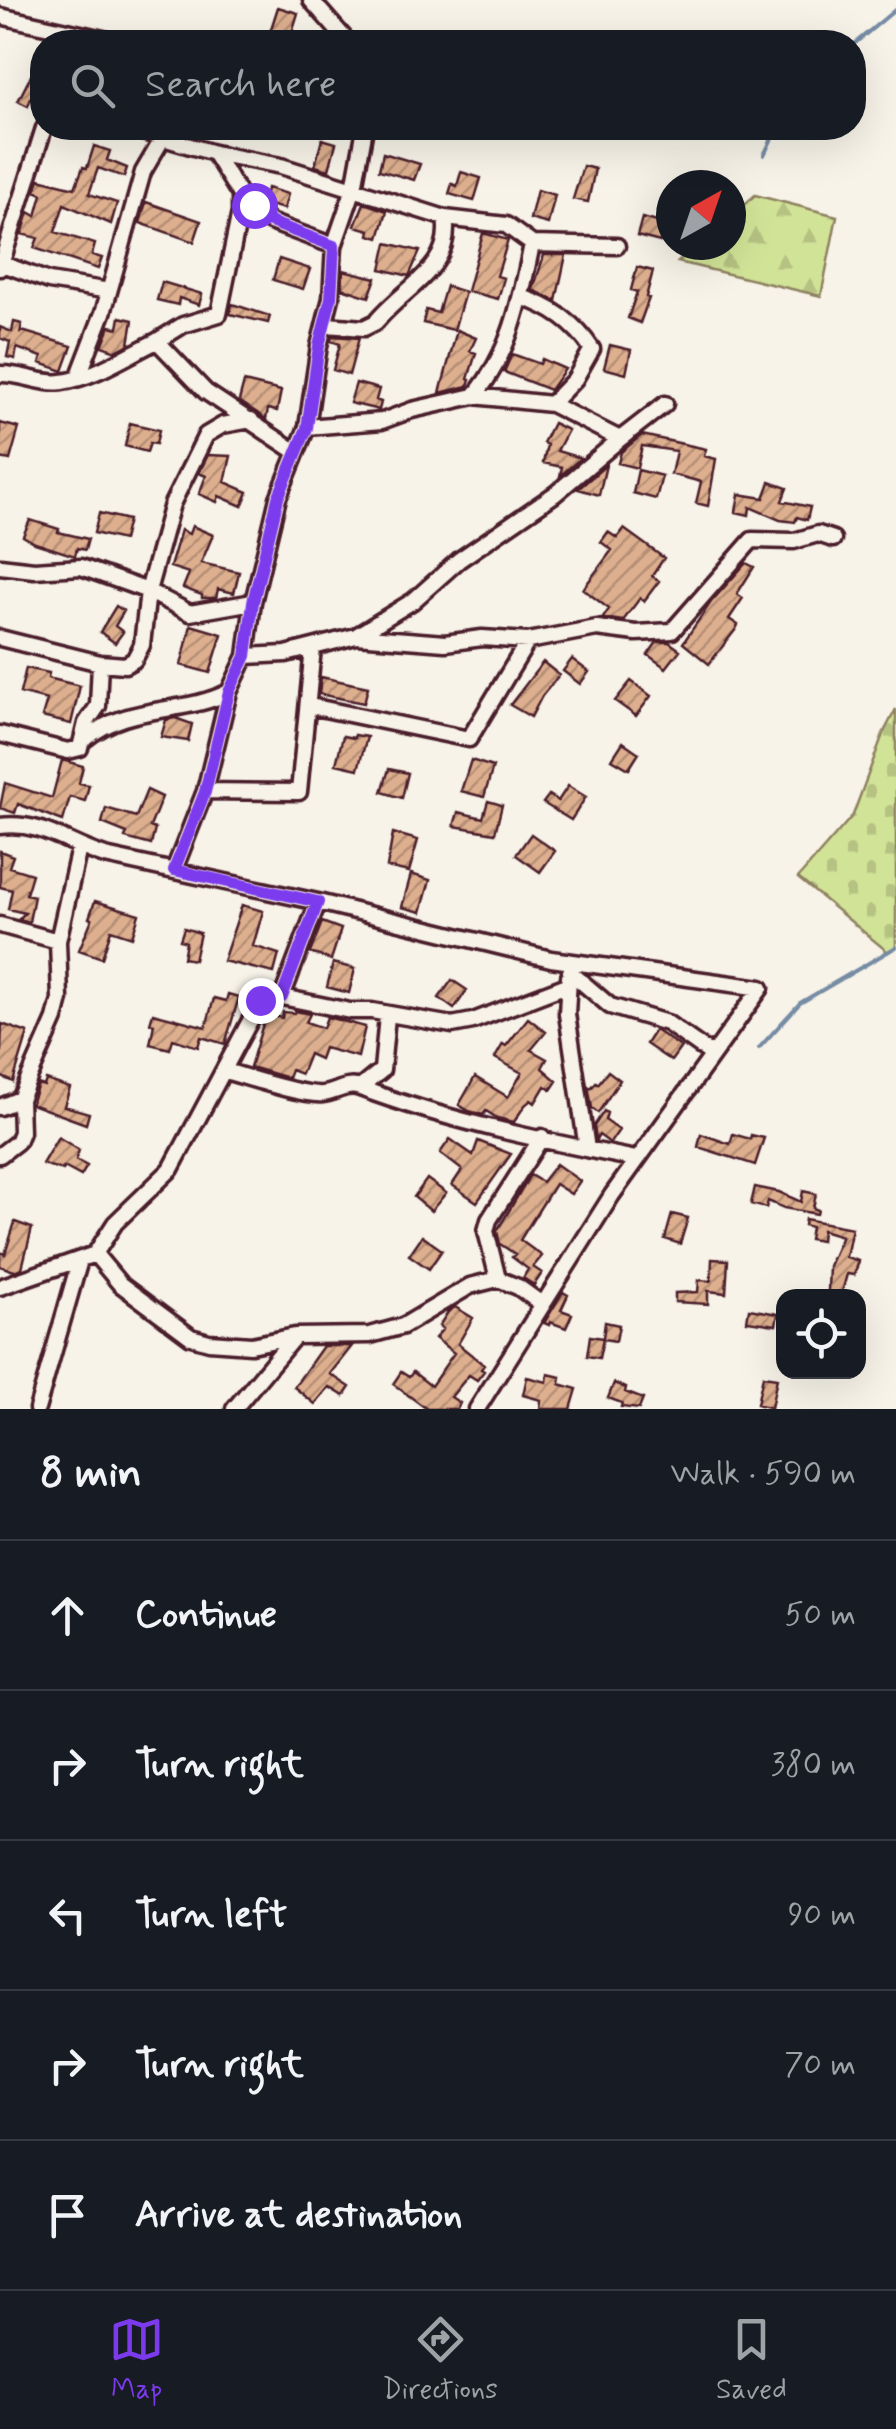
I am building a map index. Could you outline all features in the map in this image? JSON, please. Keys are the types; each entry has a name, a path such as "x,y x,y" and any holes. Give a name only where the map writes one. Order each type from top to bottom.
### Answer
{"street":[{"path":"311,0 337,30"},
{"path":"0,16 63,30"},
{"path":"40,140 0,265 50,282 109,291"},
{"path":"78,378 109,291 143,172 167,140"},
{"path":"185,140 214,153 281,166 446,218 506,225 532,244 616,246"},
{"path":"174,870 205,792 229,692 246,656 253,602 278,498 307,428 319,346 327,325 334,246 354,188 363,140"},
{"path":"214,153 240,194 270,222 334,246"},
{"path":"0,374 16,373 60,382 78,378 183,325 219,314 240,194"},
{"path":"327,325 364,328 376,322 438,261 446,248 446,218"},
{"path":"474,396 496,363 521,297 532,244"},
{"path":"521,297 549,308 569,322 592,348 575,379 552,404"},
{"path":"157,341 206,392 295,452"},
{"path":"307,428 382,421 474,396 552,404 620,440"},
{"path":"246,656 313,648 356,636 413,601 459,560 544,503 666,404"},
{"path":"0,638 100,664 125,665 134,660 142,644 148,592 172,504 206,436 222,425 251,420"},
{"path":"356,636 446,643 482,638 528,641 598,628 672,632 752,540 794,541 818,534 833,539"},
{"path":"0,566 44,570 81,567 197,614 253,602"},
{"path":"310,706 469,739 528,641"},
{"path":"205,792 299,792 313,648"},
{"path":"0,734 68,751 80,748 86,723 98,706 100,664"},
{"path":"84,740 110,722 154,708 209,702 229,692"},
{"path":"0,826 35,826 79,848 318,902 490,946 569,973 761,988 636,1159 477,1409"},
{"path":"0,1155 16,1142 21,1132 20,1099 37,1067 58,1006 58,941 79,848"},
{"path":"282,997 318,902"},
{"path":"0,926 58,941"},
{"path":"0,1287 95,1254 115,1222 172,1169 260,1000 282,997 387,1016 461,1024 569,973"},
{"path":"569,973 610,1006 667,1023 712,1054"},
{"path":"569,973 567,1014 586,1149"},
{"path":"360,1088 382,1070 387,1016"},
{"path":"225,1071 324,1094 360,1088 380,1098 445,1116 636,1159"},
{"path":"0,1107 20,1099"},
{"path":"498,1280 486,1232 542,1138"},
{"path":"95,1254 120,1284 191,1337 251,1345 295,1336 370,1335 403,1326 470,1286 498,1280 543,1305"},
{"path":"38,1409 80,1260"},
{"path":"234,1409 295,1336"}],"green space":[{"path":"755,195 837,216 821,296 678,262 746,260 746,203"},
{"path":"896,709 896,947 888,952 798,878 853,815"}],"building":[{"path":"278,7 298,13 293,30 271,30"},
{"path":"30,78 28,106 18,101"},
{"path":"322,140 336,143 329,170 315,166"},
{"path":"94,146 110,151 107,160 127,168 124,177 98,168 89,194 117,203 111,224 64,204 55,232 95,244 92,255 102,258 98,269 34,248 38,238 22,234 29,212 36,216 42,194 35,191 39,179 75,188"},
{"path":"383,153 420,164 414,180 379,170"},
{"path":"583,166 595,169 588,202 573,199"},
{"path":"461,172 481,178 474,201 449,194 452,184 457,186"},
{"path":"267,188 288,194 284,209 265,204 252,191 266,193"},
{"path":"537,190 555,195 548,224 530,219"},
{"path":"146,202 201,221 194,242 140,223"},
{"path":"364,203 387,211 379,238 369,235 370,230 355,226"},
{"path":"642,218 656,222 656,241 637,236"},
{"path":"483,233 508,240 497,276 504,278 498,299 467,291"},
{"path":"387,243 420,251 409,276 381,269"},
{"path":"544,255 566,255 556,301 533,290"},
{"path":"279,259 310,269 303,289 273,280"},
{"path":"637,267 653,271 640,323 628,318 637,292 631,290"},
{"path":"343,270 376,278 369,297 342,288"},
{"path":"162,282 202,294 199,305 179,298 178,305 157,300"},
{"path":"446,286 465,292 454,330 423,323 426,310 438,313"},
{"path":"232,304 270,316 268,323 230,314"},
{"path":"120,317 133,320 129,344 116,351 102,346 110,326 118,328"},
{"path":"14,322 22,324 20,334 22,331 72,346 63,371 40,363 42,357 17,348 15,359 7,357 10,342 0,338 0,327 12,332"},
{"path":"457,330 476,338 470,351 476,353 470,380 468,386 440,393"},
{"path":"332,336 359,338 349,375 333,370 340,344 331,341"},
{"path":"610,345 631,350 626,374 604,368"},
{"path":"512,354 540,364 542,359 565,369 550,390 504,372"},
{"path":"244,382 281,391 277,411 268,409 266,419 239,401"},
{"path":"356,383 379,389 379,410 350,403"},
{"path":"0,423 19,428 10,460 0,458"},
{"path":"130,423 159,430 156,444 150,443 147,452 125,446"},
{"path":"553,423 568,430 557,451 581,458 560,476 562,467 543,463 547,445 543,443"},
{"path":"642,435 706,449 704,456 716,459 708,506 696,503 701,482 671,474 676,451 642,446 637,468 618,463 621,452"},
{"path":"208,455 231,456 225,482 248,492 242,506 219,496 217,502 199,494 206,476 199,473"},
{"path":"606,465 599,495 578,489"},
{"path":"638,470 662,476 656,499 633,493"},
{"path":"770,482 787,488 782,501 810,507 807,520 780,520 750,507 749,515 736,512 739,494 764,498"},
{"path":"99,513 128,520 123,540 94,533"},
{"path":"30,520 88,539 85,550 77,548 75,556 35,543 23,536"},
{"path":"192,526 213,535 201,563 239,572 234,593 218,589 216,598 202,598 183,588 189,573 170,567 181,530 189,534"},
{"path":"624,529 664,558 652,576 659,581 623,621 603,618 609,609 583,589 612,550 601,542 608,532 617,538"},
{"path":"746,563 754,567 737,594 743,598 729,619 738,625 709,664 683,643 711,602"},
{"path":"116,606 124,611 115,626 123,632 115,643 100,632"},
{"path":"191,625 222,634 210,673 181,665"},
{"path":"657,642 669,642 680,650 666,668 648,655"},
{"path":"572,659 589,672 580,684 563,671"},
{"path":"543,662 559,675 531,717 510,705"},
{"path":"26,668 80,686 71,724 42,717 47,700 20,693"},
{"path":"321,677 368,687 364,703 319,694"},
{"path":"631,681 651,696 636,716 615,701"},
{"path":"175,718 192,724 188,741 161,737 166,720"},
{"path":"343,736 367,737 358,769 336,764"},
{"path":"623,742 639,753 629,769 612,759"},
{"path":"62,760 83,766 79,783 89,785 85,801 70,797 63,821 18,804 15,813 0,808 5,783 52,798"},
{"path":"471,760 493,767 484,797 461,791"},
{"path":"389,769 408,773 402,798 382,792"},
{"path":"568,786 586,797 571,820 543,803 549,795 558,801"},
{"path":"147,790 162,797 150,827 155,829 151,845 125,838 127,833 102,823 106,808 136,817"},
{"path":"488,801 502,805 495,833 454,826 458,812 483,818"},
{"path":"393,833 418,840 409,872 387,867"},
{"path":"531,834 555,851 540,872 516,855"},
{"path":"0,851 13,856 9,867 32,874 26,894 34,896 29,922 19,919 25,913 8,909 12,890 0,887"},
{"path":"411,874 430,880 421,912 402,907"},
{"path":"95,901 139,914 132,937 111,930 102,958 79,950"},
{"path":"242,905 263,911 253,946 279,954 274,973 223,961"},
{"path":"322,922 341,929 331,960 310,953"},
{"path":"184,928 200,933 194,960 183,958 186,942 180,940"},
{"path":"333,963 355,969 349,993 327,987"},
{"path":"452,980 467,990 454,1009 439,998"},
{"path":"228,994 239,997 225,1044 201,1037 198,1047 173,1039 170,1049 150,1044 153,1013 206,1027 214,998 226,1001"},
{"path":"283,1012 310,1014 306,1022 323,1028 327,1017 365,1027 358,1057 324,1048 320,1059 309,1054 301,1074 291,1070 288,1078 250,1067 266,1014 282,1018"},
{"path":"528,1018 546,1032 531,1050 547,1059 542,1068 557,1081 551,1090 545,1086 535,1103 531,1100 525,1105 514,1122 459,1105 475,1077 508,1097 522,1073 495,1058"},
{"path":"2,1024 28,1033 13,1082 0,1076"},
{"path":"655,1030 681,1047 671,1061 646,1044"},
{"path":"608,1071 620,1080 598,1113 592,1108 588,1086 598,1084"},
{"path":"46,1080 70,1088 64,1106 89,1113 86,1124 31,1104 38,1084 44,1086"},
{"path":"604,1111 605,1120 619,1130 610,1143 599,1135 596,1140 594,1126"},
{"path":"701,1134 730,1144 733,1134 764,1138 755,1165 698,1147"},
{"path":"58,1137 79,1150 76,1160 87,1166 81,1176 64,1167 63,1170 42,1164"},
{"path":"450,1139 473,1155 478,1141 511,1154 477,1202 452,1185 462,1170 440,1153"},
{"path":"556,1164 580,1181 571,1194 555,1184 520,1240 542,1256 533,1267 542,1273 534,1285 523,1278 528,1269 500,1244 497,1231 530,1175 542,1182"},
{"path":"427,1179 446,1193 431,1211 414,1197"},
{"path":"755,1187 801,1202 803,1191 816,1194 813,1208 818,1210 817,1214 768,1201 766,1208 751,1204"},
{"path":"672,1214 688,1218 680,1244 665,1239"},
{"path":"805,1219 852,1228 846,1257 859,1261 854,1275 847,1274 843,1289 828,1289 829,1266 842,1236 822,1230 821,1241 809,1239 811,1227 804,1225"},
{"path":"15,1222 32,1228 22,1268 14,1271 0,1266 0,1252 5,1254"},
{"path":"422,1236 442,1250 429,1269 409,1255"},
{"path":"712,1259 728,1260 726,1293 708,1291 708,1304 675,1302 675,1293 698,1292 699,1280 711,1281"},
{"path":"563,1292 568,1295 561,1310 572,1314 566,1328 544,1323"},
{"path":"455,1307 473,1318 458,1344 484,1365 484,1371 477,1380 469,1375 451,1397 460,1403 457,1409 427,1409 393,1384 401,1372 409,1377 413,1372 431,1386 454,1353 435,1338 443,1329 439,1326 448,1312"},
{"path":"749,1309 776,1314 776,1325 747,1321"},
{"path":"605,1322 619,1325 616,1341 603,1339 599,1358 587,1356 590,1336 603,1338"},
{"path":"323,1346 352,1346 330,1374 350,1387 344,1396 329,1387 315,1404 294,1387"},
{"path":"548,1374 561,1377 560,1384 577,1389 571,1409 540,1409 541,1400 523,1395 527,1377 547,1382"},
{"path":"763,1376 776,1378 771,1408 757,1404"},
{"path":"614,1383 643,1399 639,1409 621,1407 622,1403 608,1398"}],"waterway":[{"path":"866,34 896,9"},
{"path":"764,155 771,140"},
{"path":"759,1048 800,1003 896,947"}],"route":[{"path":"254,205 270,222 334,246 331,298 319,346 307,428 278,498 253,602 246,656 229,692 205,792 174,870 318,902 282,997 260,1000"}]}
